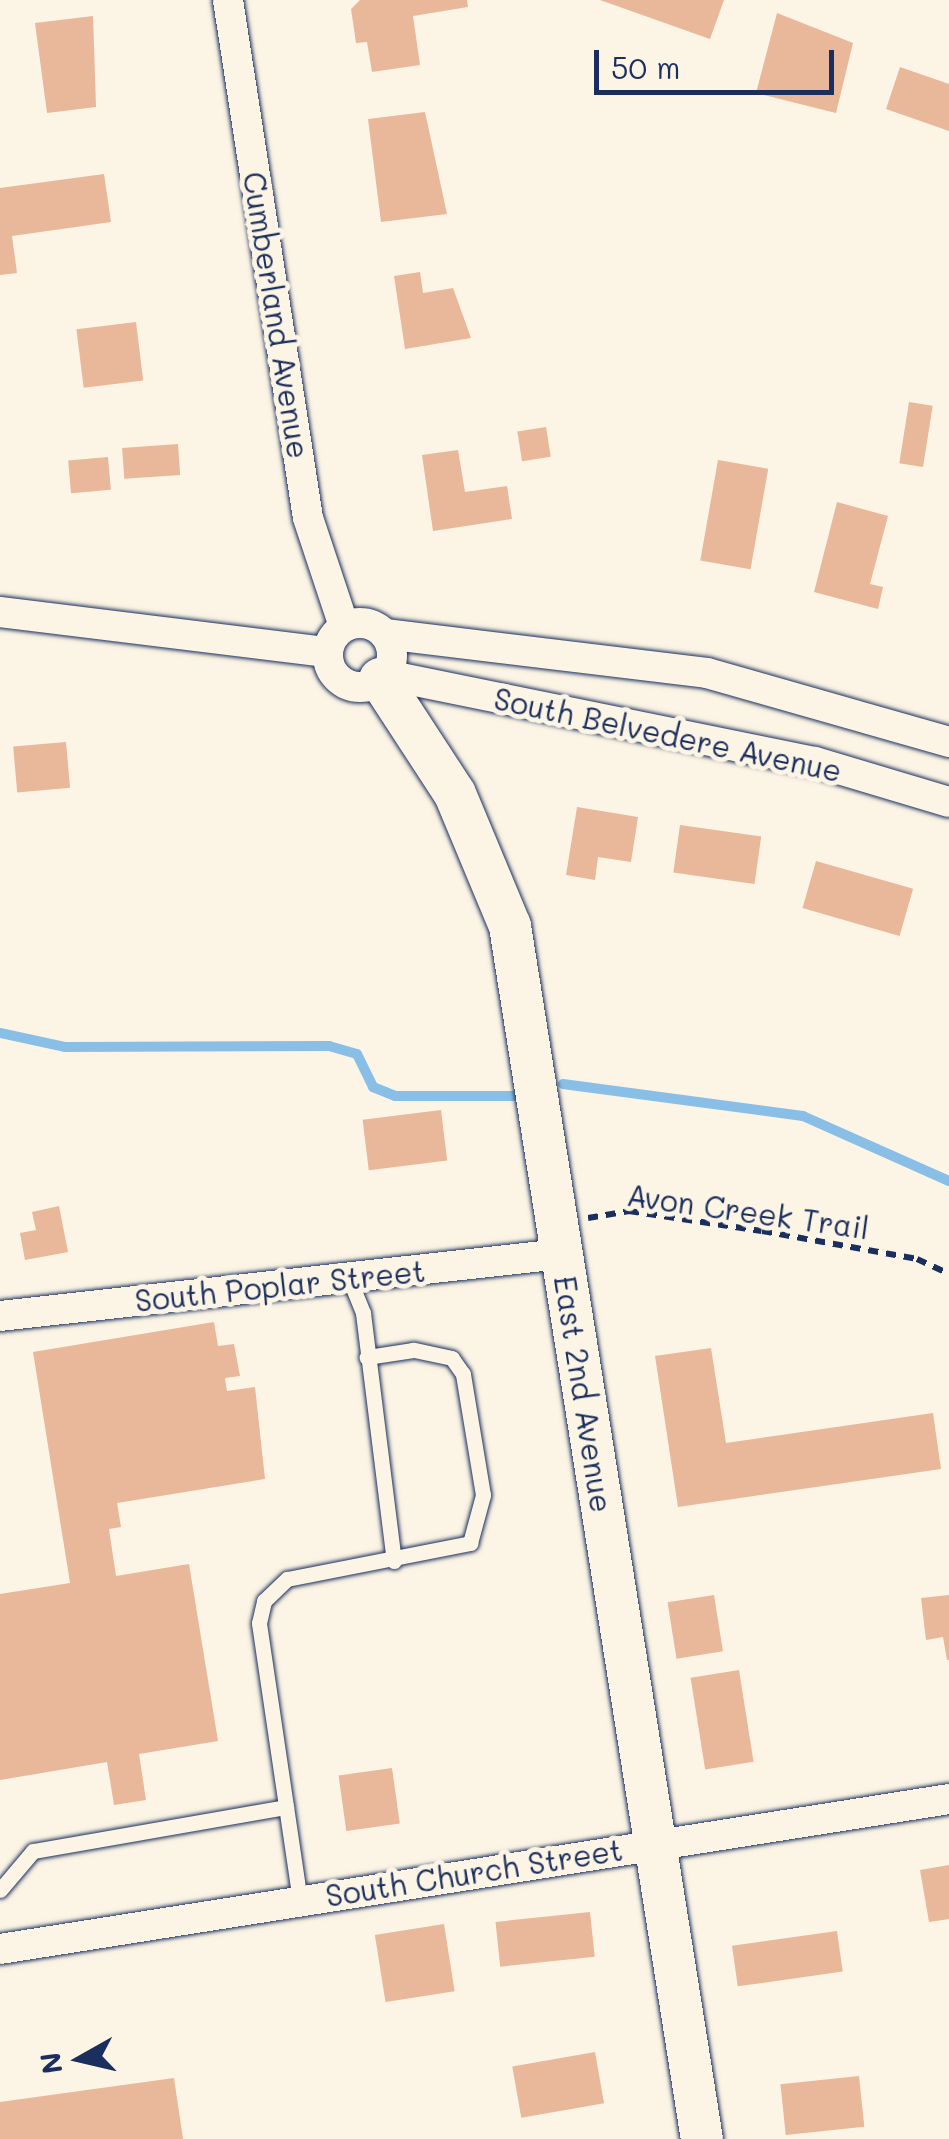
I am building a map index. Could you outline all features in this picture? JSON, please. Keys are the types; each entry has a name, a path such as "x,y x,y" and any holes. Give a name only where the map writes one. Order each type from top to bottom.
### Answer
{"street":[{"name":"Cumberland Avenue","path":"228,0 308,518 344,626"},
{"path":"0,612 327,652"},
{"path":"371,624 385,634 383,677 348,685 327,652 344,626 371,624"},
{"name":"South Belvedere Avenue","path":"385,634 707,673 949,742"},
{"name":"South Belvedere Avenue","path":"383,677 814,762 949,802"},
{"name":"East 2nd Avenue","path":"383,677 455,794 510,926 702,2139"},
{"name":"South Poplar Street","path":"0,1316 560,1254"},
{"name":"South Church Street","path":"0,1949 949,1798"}],"lane":[{"path":"349,1278 364,1313 394,1562"},
{"path":"300,1901 259,1622 264,1601 287,1578 394,1562 470,1543 483,1495 463,1374 452,1358 412,1350 368,1357"},
{"path":"0,1890 33,1851 286,1808"}],"path":[{"name":"Avon Creek Trail","path":"560,1254 573,1222 629,1211 917,1259 949,1274"}],"building":[{"path":"360,0 467,0 468,7 413,16 420,65 372,72 367,42 356,43 351,9"},
{"path":"600,0 724,0 710,39"},
{"path":"777,13 853,43 836,113 756,93"},
{"path":"93,16 96,107 47,113 35,23"},
{"path":"900,67 949,84 949,131 886,109"},
{"path":"425,112 447,214 381,222 368,119"},
{"path":"104,174 111,222 12,236 17,273 0,275 0,188"},
{"path":"420,272 423,293 453,288 471,338 405,349 394,276"},
{"path":"136,322 143,381 84,388 76,329"},
{"path":"909,402 933,406 923,467 899,463"},
{"path":"546,427 551,457 522,461 517,432"},
{"path":"178,444 180,475 124,479 122,448"},
{"path":"458,450 465,492 507,486 512,519 433,531 422,455"},
{"path":"108,457 111,490 71,493 68,460"},
{"path":"718,460 768,469 751,569 700,560"},
{"path":"837,502 888,516 870,584 883,587 878,609 814,592"},
{"path":"66,742 70,788 17,792 13,747"},
{"path":"577,807 638,817 631,862 598,857 595,880 566,875"},
{"path":"680,825 761,836 755,884 673,873"},
{"path":"816,861 913,889 900,936 802,908"},
{"path":"441,1110 447,1161 369,1170 363,1120"},
{"path":"59,1206 68,1252 25,1260 20,1233 36,1230 32,1212"},
{"path":"214,1322 218,1346 234,1344 240,1376 225,1378 227,1391 255,1387 265,1479 117,1503 121,1527 109,1529 116,1576 189,1564 218,1741 139,1754 146,1800 114,1805 107,1762 0,1780 0,1594 70,1583 33,1352"},
{"path":"711,1348 726,1443 933,1413 941,1469 678,1507 655,1356"},
{"path":"714,1595 723,1651 676,1659 668,1602"},
{"path":"949,1595 947,1660 943,1637 926,1640 921,1598"},
{"path":"739,1670 754,1762 705,1770 691,1678"},
{"path":"392,1768 400,1823 346,1831 339,1776"},
{"path":"949,1865 949,1919 929,1922 920,1870"},
{"path":"590,1912 595,1957 500,1967 496,1922"},
{"path":"444,1924 455,1991 385,2002 375,1935"},
{"path":"837,1931 843,1972 738,1986 732,1946"},
{"path":"595,2052 604,2103 521,2118 512,2067"},
{"path":"859,2076 864,2127 786,2135 780,2084"},
{"path":"174,2078 183,2139 0,2139 0,2102"}],"waterway":[{"path":"0,1033 65,1047 329,1046 357,1054 373,1087 395,1096 519,1096"},
{"path":"563,1084 803,1116 949,1181"}]}
